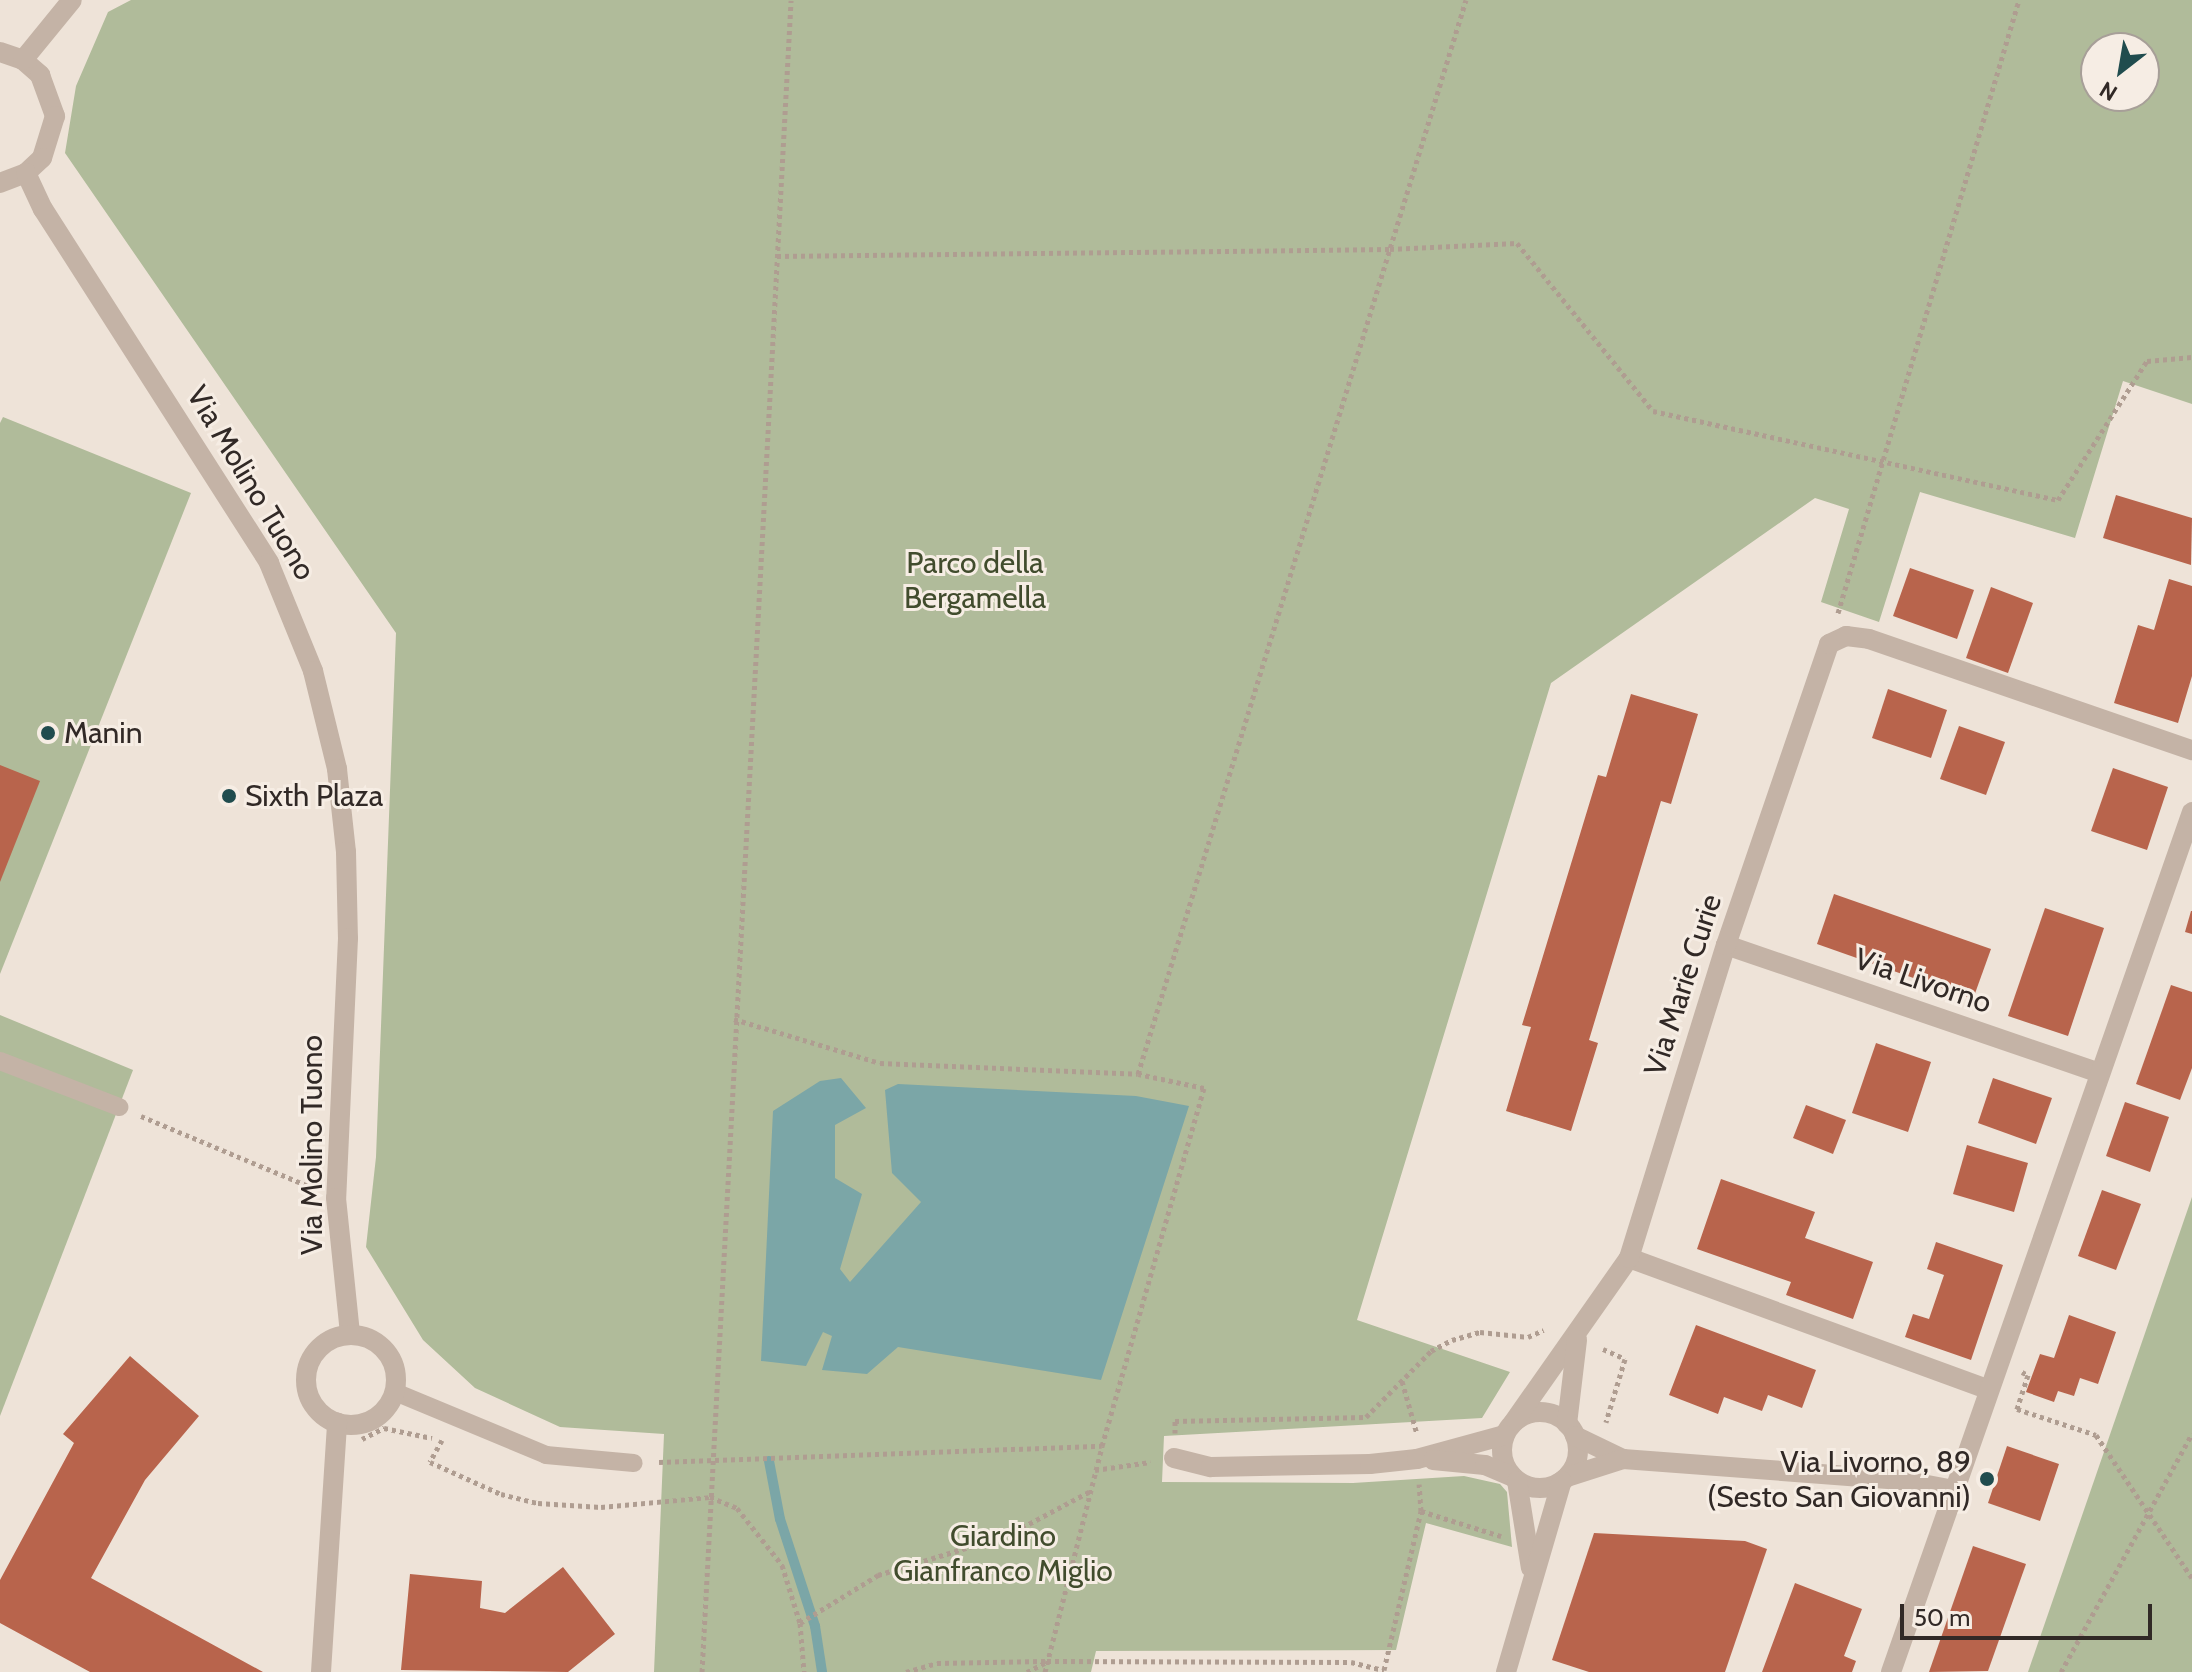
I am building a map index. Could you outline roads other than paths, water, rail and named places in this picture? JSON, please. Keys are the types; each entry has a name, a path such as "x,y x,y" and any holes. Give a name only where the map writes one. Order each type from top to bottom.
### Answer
{"street":[{"path":"23,60 72,0"},
{"path":"0,52 23,60 40,75 55,116 42,158 26,173 0,183"},
{"name":"Via Molino Tuono","path":"26,173 43,209 269,563 313,671 337,769 346,852 348,938 336,1198 350,1334"},
{"name":"Via Marie Curie","path":"1509,1429 1629,1258 1726,945 1829,644 1846,636 1869,639 2192,750"},
{"path":"1891,1672 2192,812"},
{"name":"Via Livorno","path":"1726,945 2100,1073"},
{"path":"1629,1258 1989,1390"},
{"path":"350,1334 376,1342 387,1352 395,1372 395,1392 389,1405 366,1422 337,1423 315,1406 306,1380 314,1353 323,1344 350,1334"},
{"name":"Via Marie Curie","path":"1571,1430 1577,1336"},
{"path":"1417,1459 1509,1429 1546,1412 1623,1459"},
{"path":"321,1672 337,1423"},
{"path":"1509,1429 1503,1457 1515,1479 1532,1580"},
{"path":"1506,1672 1564,1479 1577,1457 1571,1430"},
{"path":"1174,1458 1211,1467 1417,1459 1485,1465 1539,1488 1623,1459 1901,1480 1954,1490"}],"lane":[{"path":"0,1061 119,1107"},
{"path":"395,1392 534,1452 634,1463"}],"water":[{"path":"841,1078 866,1108 835,1125 835,1178 862,1194 840,1269 850,1282 921,1202 892,1173 885,1090 898,1084 1136,1096 1189,1106 1101,1380 898,1347 867,1374 822,1370 832,1336 823,1332 806,1366 761,1361 773,1111 820,1081"}],"waterway":[{"path":"769,1461 780,1519 815,1626 822,1672"}],"place":[{"name":"Manin","path":"48,733"},
{"name":"Sixth Plaza","path":"229,796"},
{"name":"Via Livorno, 89 (Sesto San Giovanni)","path":"1987,1479"}],"park label":[{"name":"Parco della Bergamella","path":"975,580"},
{"name":"Giardino Gianfranco Miglio","path":"1003,1553"}]}
